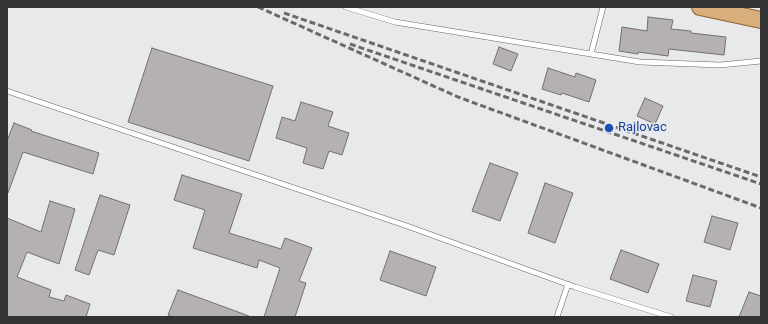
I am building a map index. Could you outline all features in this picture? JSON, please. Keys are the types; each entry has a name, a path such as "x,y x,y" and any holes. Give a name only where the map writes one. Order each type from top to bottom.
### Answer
{"main road":[{"path":"700,7 761,20"}],"lane":[{"path":"346,7 395,22 640,62 720,65 761,61"},
{"path":"591,54 603,7"},
{"path":"7,92 407,226 568,284 671,317"},
{"path":"556,317 568,284"}],"building":[{"path":"648,17 673,20 671,29 726,37 724,55 669,49 668,56 619,51 622,27 647,31"},
{"path":"499,47 518,54 511,71 493,64"},
{"path":"152,48 273,86 249,161 128,122"},
{"path":"548,68 575,77 576,73 596,80 589,102 562,93 561,95 542,89"},
{"path":"645,98 663,106 655,124 637,116"},
{"path":"301,102 333,112 328,126 349,133 342,155 329,151 323,169 303,163 307,148 276,138 282,117 295,121"},
{"path":"14,123 32,130 31,131 99,153 93,174 23,152 7,193 7,141"},
{"path":"490,163 518,173 500,221 472,211"},
{"path":"182,175 242,194 229,233 281,249 285,238 312,248 299,281 306,283 295,317 264,317 280,268 259,260 257,268 193,248 205,210 174,200"},
{"path":"545,183 573,193 555,243 528,233"},
{"path":"100,195 130,205 114,255 98,250 89,275 75,270"},
{"path":"50,201 75,209 59,264 27,252 17,277 51,290 49,297 64,301 66,295 90,304 86,317 7,317 7,218 41,232"},
{"path":"712,216 738,223 730,250 704,242"},
{"path":"621,250 659,264 648,293 610,279"},
{"path":"390,251 436,267 426,296 380,280"},
{"path":"693,275 717,281 710,307 686,301"},
{"path":"178,290 249,316 173,317 168,315"},
{"path":"749,292 761,296 761,317 739,317"}],"railway":[{"path":"258,7 458,97 761,208"},
{"path":"284,13 761,177"},
{"path":"350,44 761,184"}],"place":[{"name":"Rajlovac","path":"609,128"}]}
